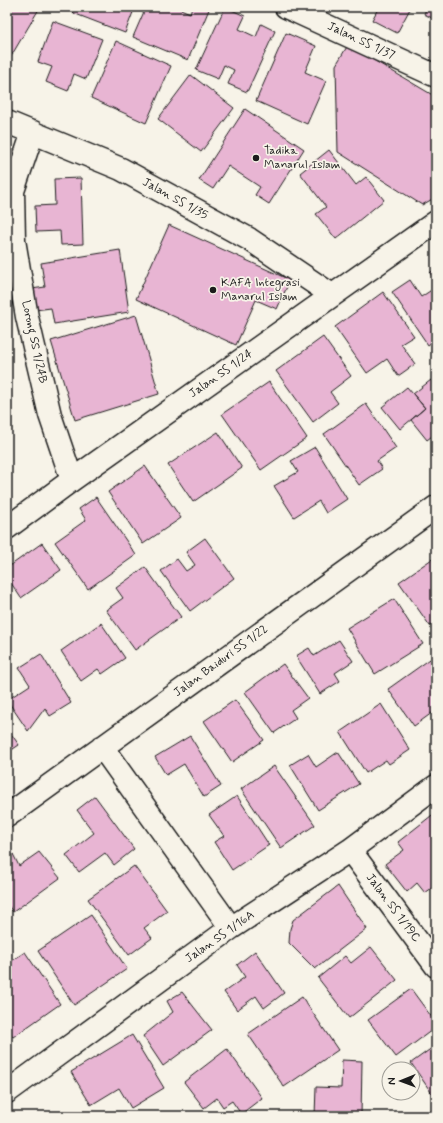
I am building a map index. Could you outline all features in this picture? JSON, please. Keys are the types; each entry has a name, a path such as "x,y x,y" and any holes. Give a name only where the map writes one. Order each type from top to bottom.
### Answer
{"street":[{"name":"Jalan SS 1/37","path":"286,7 436,76"},
{"name":"Jalan SS 1/35","path":"7,122 122,169 249,239 332,295"},
{"name":"Lorong SS 1/24B","path":"33,132 13,191 14,240 27,317 50,414 72,480"},
{"name":"Jalan SS 1/24","path":"7,528 72,480 436,222"},
{"name":"Jalan Baiduri SS 1/22","path":"7,816 436,507"},
{"path":"102,747 231,928"},
{"name":"Jalan SS 1/16A","path":"7,1092 231,928 350,850 436,786"},
{"name":"Jalan SS 1/19C","path":"350,850 436,966"}],"building":[{"path":"7,7 36,7 39,9 7,63"},
{"path":"75,7 135,7 125,33 73,13"},
{"path":"146,7 176,7 190,13 192,7 210,7 188,60 133,37"},
{"path":"225,7 245,16 239,29 256,37 261,24 275,31 247,92 228,84 234,70 224,65 218,79 196,70"},
{"path":"379,7 411,7 397,33 372,20"},
{"path":"427,7 436,7 436,20 424,14"},
{"path":"53,21 102,39 86,79 74,74 68,91 46,82 52,67 38,62"},
{"path":"286,33 316,46 305,72 326,81 307,124 256,101"},
{"path":"116,41 171,66 146,123 91,98"},
{"path":"348,45 436,97 436,197 422,205 338,152 336,65"},
{"path":"191,75 234,108 201,152 158,119"},
{"name":"Tadika Manarul Islam","path":"245,109 304,149 269,204 255,195 260,187 228,166 213,189 199,180"},
{"path":"329,150 356,185 366,177 384,200 336,239 316,214 326,207 300,173"},
{"path":"81,178 83,244 61,245 60,231 36,232 35,206 55,205 54,179"},
{"name":"KAFA Integrasi Manarul Islam","path":"169,225 290,280 277,309 256,300 236,345 136,299"},
{"path":"120,250 129,312 54,324 51,308 35,310 32,289 45,287 41,263"},
{"path":"436,268 436,282 430,273"},
{"path":"410,280 421,297 436,287 436,339 428,345 392,292"},
{"path":"383,292 414,336 401,344 415,364 398,376 387,359 367,373 335,327"},
{"path":"136,315 159,394 75,420 51,341"},
{"path":"323,337 351,376 330,392 338,403 313,422 276,371"},
{"path":"431,380 436,386 436,433 427,440 411,420 425,408 413,394"},
{"path":"269,382 307,438 261,470 222,414"},
{"path":"407,387 425,408 400,429 382,407"},
{"path":"366,404 396,448 377,461 382,469 359,485 324,434"},
{"path":"218,432 242,468 193,502 168,465"},
{"path":"315,447 347,499 326,513 319,501 294,517 274,486 298,472 291,461"},
{"path":"145,466 181,518 143,544 108,492"},
{"path":"96,497 136,555 88,589 55,542 86,520 79,509"},
{"path":"205,538 234,578 190,611 161,571 177,559 186,571 195,565 186,552"},
{"path":"42,543 61,570 21,598 7,577 7,568"},
{"path":"432,559 436,564 436,622 430,626 399,582"},
{"path":"145,567 181,617 135,650 106,610 123,598 116,588"},
{"path":"394,599 423,644 375,674 347,628"},
{"path":"101,623 125,658 102,674 98,669 81,681 61,651"},
{"path":"339,640 353,661 335,673 340,681 320,694 296,656 309,648 314,656"},
{"path":"41,654 71,703 50,716 45,708 28,731 7,700 30,685 19,668"},
{"path":"433,657 436,661 436,710 414,726 388,689"},
{"path":"283,664 308,698 291,710 296,718 274,733 245,692"},
{"path":"235,700 264,740 232,762 204,721"},
{"path":"381,704 410,750 389,764 386,760 366,773 340,732"},
{"path":"7,728 19,745 7,753"},
{"path":"190,736 221,786 204,797 184,764 166,775 155,757"},
{"path":"338,752 359,784 318,810 290,765 308,754 316,767"},
{"path":"274,766 315,825 281,848 241,789"},
{"path":"95,796 134,849 114,865 105,853 79,872 66,855 94,833 77,810"},
{"path":"237,796 269,845 232,870 214,842 224,836 209,815"},
{"path":"436,812 436,885 425,893 417,883 407,892 385,864 404,850 398,842"},
{"path":"39,852 60,878 13,912 7,904 7,858 13,854 19,866"},
{"path":"134,866 167,911 144,928 152,938 129,955 88,899"},
{"path":"338,886 367,929 315,969 289,943 290,929 293,920"},
{"path":"91,915 127,969 74,1005 38,951"},
{"path":"371,947 397,980 349,1018 318,978 345,956 351,963"},
{"path":"255,951 284,993 264,1008 256,996 237,1010 224,992 245,977 237,965"},
{"path":"25,952 60,1004 13,1037 7,1028 7,964"},
{"path":"411,989 436,1023 436,1027 396,1057 368,1020"},
{"path":"182,992 212,1030 163,1066 143,1036 173,1012 167,1001"},
{"path":"302,997 338,1050 284,1087 248,1034"},
{"path":"132,1035 164,1088 131,1108 119,1088 91,1105 71,1072"},
{"path":"436,1045 435,1098 421,1078 421,1061 414,1061"},
{"path":"227,1049 262,1098 241,1114 232,1101 223,1107 217,1098 204,1108 184,1082"},
{"path":"342,1060 362,1061 361,1116 315,1116 316,1087 341,1088"}],"place":[{"name":"Tadika Manarul Islam","path":"256,158"},
{"name":"KAFA Integrasi Manarul Islam","path":"213,290"}]}
